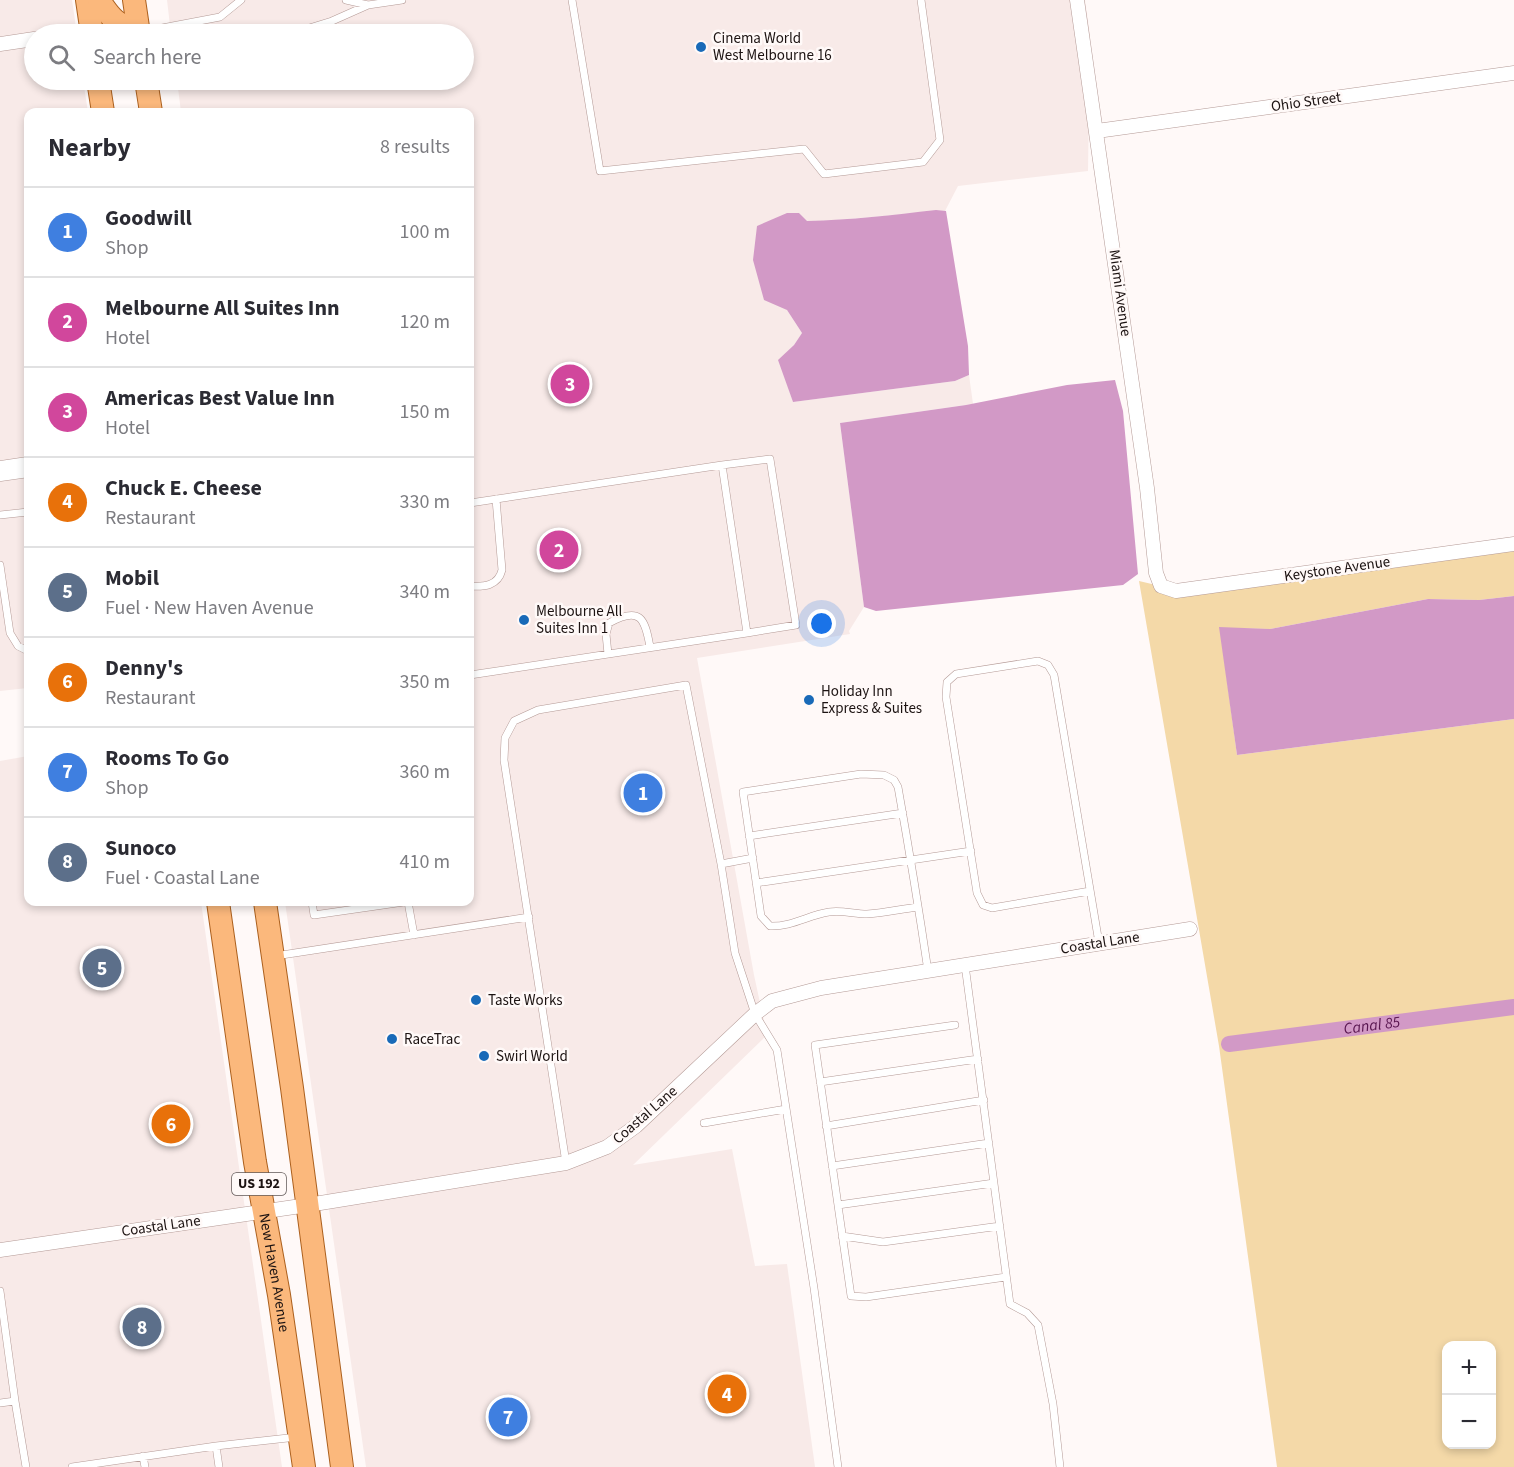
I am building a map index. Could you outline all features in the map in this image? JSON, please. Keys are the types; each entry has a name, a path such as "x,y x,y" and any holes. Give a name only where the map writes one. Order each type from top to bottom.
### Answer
{"main road":[{"path":"87,0 88,24"},
{"path":"99,0 118,24"},
{"path":"134,0 138,24"},
{"path":"100,90 102,108"},
{"path":"0,471 24,468"},
{"name":"New Haven Avenue","path":"219,906 304,1467"},
{"name":"US 192","path":"266,906 342,1467"}],"street":[{"name":"Miami Avenue","path":"1077,0 1148,488 1156,573 1161,585"},
{"path":"0,44 24,40"},
{"name":"Ohio Street","path":"1097,131 1514,73"},
{"name":"Keystone Avenue","path":"1161,585 1176,591 1514,544"},
{"name":"Coastal Lane","path":"0,1250 308,1205 567,1163 607,1147 636,1126 755,1014 772,1001 821,988 1190,928"}],"lane":[{"path":"185,24 220,17 241,0"},
{"path":"346,0 368,2 402,0"},
{"path":"572,0 600,171 804,149 824,174 923,162 940,140 921,0"},
{"path":"322,24 368,2"},
{"path":"474,502 770,459 796,625 474,674"},
{"path":"722,465 747,633"},
{"path":"474,586 488,586 497,582 501,577 496,499"},
{"path":"0,515 24,512"},
{"path":"0,565 10,633 18,646 24,649"},
{"path":"608,654 606,634 609,623 622,616 633,615 641,619 646,626 650,647"},
{"path":"1090,891 992,908 983,905 977,893 946,697 947,682 956,674 1038,661 1048,665 1054,675 1099,943"},
{"path":"567,1163 504,760 505,738 514,721 538,710 686,685 735,953 755,1014 777,1050 814,1288 838,1467"},
{"path":"918,907 866,914 833,911 812,915 788,924 770,926 761,916 743,792 861,774 884,775 894,780 903,813 911,860 928,971"},
{"path":"749,836 903,813"},
{"path":"756,883 971,851"},
{"path":"720,864 753,858"},
{"path":"313,906 314,915 378,906"},
{"path":"407,906 414,935"},
{"path":"273,956 529,917"},
{"path":"965,965 1010,1304 1027,1312 1038,1325 1053,1404 1060,1467"},
{"path":"955,1025 815,1046 851,1296 866,1297 1006,1277"},
{"path":"820,1082 978,1059"},
{"path":"826,1126 984,1100"},
{"path":"704,1123 786,1109"},
{"path":"832,1166 989,1143"},
{"path":"838,1205 994,1183"},
{"path":"843,1236 883,1242 1000,1226"},
{"path":"0,1291 15,1401 27,1467"},
{"path":"0,1403 15,1401"},
{"path":"72,1467 216,1446 300,1437"},
{"path":"216,1446 219,1467"},
{"path":"143,1456 145,1467"}],"shaded area":[{"path":"0,0 72,0 76,24 24,24 24,90 85,90 87,108 24,108 24,460 0,463"},
{"path":"167,0 1085,0 1090,35 1088,171 958,186 945,211 823,221 806,221 799,213 787,310 802,333 779,360 793,402 955,381 969,375 973,404 840,423 864,607 849,631 850,634 697,658 754,975 767,1035 633,1165 732,1149 755,1266 787,1264 815,1467 366,1467 286,906 474,906 474,108 180,108 178,90 474,90 474,24 170,24"},
{"path":"946,211 968,346 969,375 955,381 793,402 778,360 794,345 802,333 787,310 764,300 753,260 757,226 787,213 799,213 807,221"},
{"path":"1115,380 1123,411 1138,574 1123,585 876,611 864,607 840,423 966,405 1067,385"},
{"path":"24,476 24,688 0,691 0,479"},
{"path":"1514,543 1514,596 1479,600 1428,599 1270,629 1220,628 1237,755 1514,719 1514,1467 1277,1467 1219,1046 1139,581 1173,589"},
{"path":"1514,596 1514,719 1237,755 1219,627 1270,629 1428,599 1479,600"},
{"path":"24,757 24,906 202,906 282,1467 0,1467 0,761"}],"waterway":[{"name":"Canal 85","path":"1229,1044 1514,1007"}],"place":[{"name":"Cinema World West Melbourne 16","path":"701,47"},
{"name":"Americas Best Value Inn","path":"570,384"},
{"name":"Melbourne All Suites Inn","path":"559,550"},
{"name":"Melbourne All Suites Inn 1","path":"524,620"},
{"name":"Holiday Inn Express & Suites","path":"809,700"},
{"name":"Goodwill","path":"643,793"},
{"name":"Mobil","path":"102,968"},
{"name":"Taste Works","path":"476,1000"},
{"name":"RaceTrac","path":"392,1039"},
{"name":"Swirl World","path":"484,1056"},
{"name":"Denny's","path":"171,1124"},
{"name":"Sunoco","path":"142,1327"},
{"name":"Chuck E. Cheese","path":"727,1394"},
{"name":"Rooms To Go","path":"508,1417"}]}
